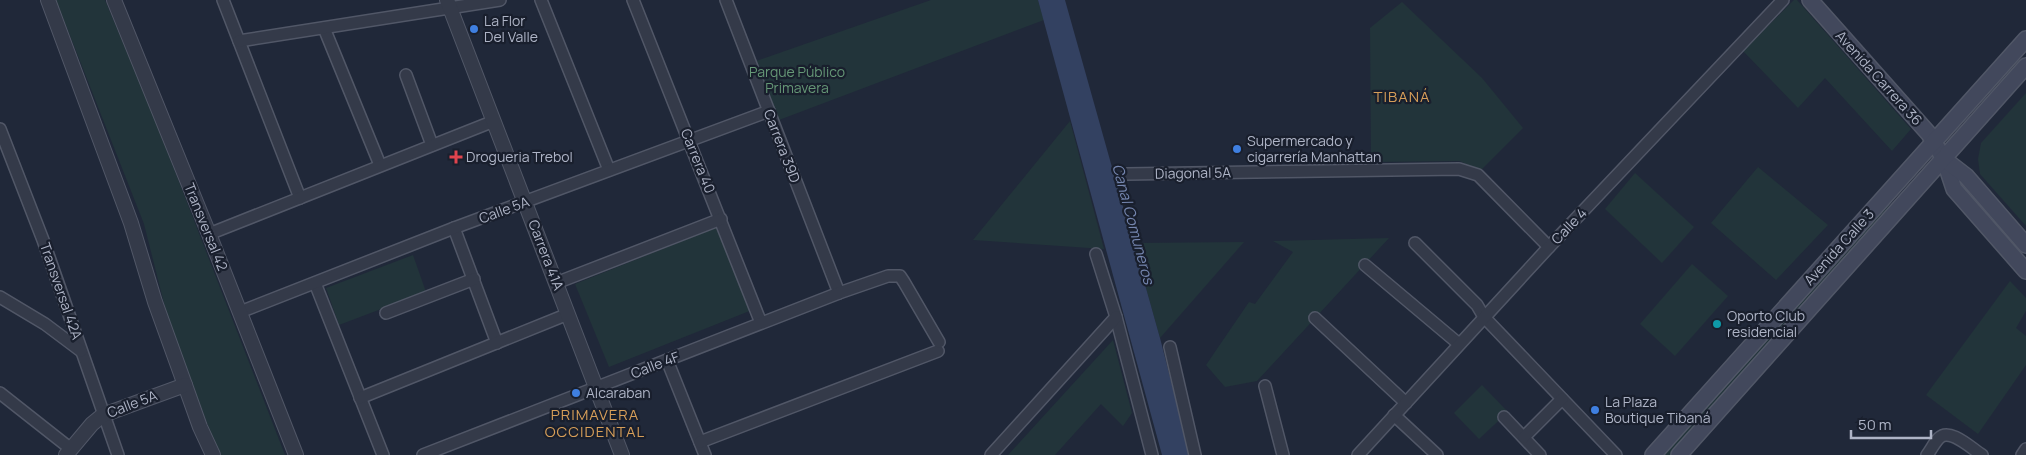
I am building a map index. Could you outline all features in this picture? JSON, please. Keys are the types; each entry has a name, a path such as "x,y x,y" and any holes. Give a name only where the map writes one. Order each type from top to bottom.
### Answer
{"main road":[{"name":"Avenida Carrera 36","path":"1810,0 1929,134 1944,159 1954,189 2026,271"},
{"name":"Avenida Calle 3","path":"1653,455 2026,39"},
{"name":"Avenida Calle 3","path":"1679,455 2026,66"},
{"name":"Avenida Carrera 36","path":"1944,159 1966,176 2023,241"},
{"path":"2008,250 2023,241"}],"street":[{"path":"48,0 131,223 155,302 200,427 213,455"},
{"name":"Transversal 42","path":"114,0 296,455"},
{"path":"223,0 300,198"},
{"path":"239,41 324,28 448,4 500,0"},
{"path":"541,0 609,170"},
{"name":"Carrera 40","path":"633,0 761,323"},
{"name":"Carrera 39D","path":"726,0 839,293"},
{"name":"Calle 4","path":"1358,455 1549,247 1783,0"},
{"name":"Carrera 41A","path":"448,4 526,202 622,455"},
{"path":"324,28 380,165"},
{"path":"406,75 432,145"},
{"name":"Calle 5A","path":"240,312 454,228 769,111"},
{"path":"209,234 494,121"},
{"name":"Transversal 42A","path":"0,129 43,240 118,455"},
{"name":"Diagonal 5A","path":"1127,174 1459,169 1478,175 1549,247"},
{"path":"556,283 721,219"},
{"path":"454,228 498,343"},
{"path":"1415,243 1477,305 1484,317 1616,455"},
{"path":"1096,254 1116,317 1152,455"},
{"path":"1365,265 1459,344"},
{"name":"Calle 4F","path":"423,455 839,293 888,276 900,276 939,347 700,442"},
{"path":"386,313 474,279"},
{"path":"315,283 383,455"},
{"path":"0,297 45,324 81,350"},
{"path":"360,398 568,314"},
{"path":"991,455 1116,317"},
{"path":"1315,318 1406,403"},
{"path":"1170,347 1195,455"},
{"path":"667,360 705,455"},
{"name":"Calle 5A","path":"68,452 92,424 103,415 185,385"},
{"path":"1265,386 1283,455"},
{"path":"0,393 68,452"},
{"path":"1524,437 1562,399"},
{"path":"1394,415 1438,455"},
{"path":"1504,417 1540,455"},
{"path":"1927,455 1940,437 1946,435 1952,436 1982,455"},
{"path":"2022,455 2026,449"}],"green space":[{"path":"56,0 105,0 150,107 285,455 219,454 170,327 144,224"},
{"name":"Parque Público Primavera","path":"931,0 1038,0 1044,20 779,120 756,61"},
{"path":"1794,0 1797,0 1911,129 1892,151 1825,78 1798,108 1743,51"},
{"path":"1402,2 1482,78 1523,128 1480,171 1460,161 1371,162 1370,28"},
{"path":"2026,93 2026,226 1980,174 1978,159 1981,143"},
{"path":"1070,121 1104,249 973,240"},
{"path":"1758,167 1828,225 1776,280 1711,223"},
{"path":"1635,173 1694,227 1662,263 1605,209"},
{"path":"1888,205 1893,208 1670,455 1662,455"},
{"path":"720,226 752,310 609,367 575,284"},
{"path":"1389,238 1257,381 1225,387 1206,365 1249,302 1255,304 1293,252 1273,241"},
{"path":"1244,242 1160,338 1133,243"},
{"path":"413,255 426,292 339,325 326,288"},
{"path":"1692,264 1728,296 1675,356 1640,324"},
{"path":"2010,281 2026,298 2026,311 2016,328 2026,336 2026,365 1978,434 1926,395"},
{"path":"1113,340 1132,413 1123,426 1101,404 1055,455 1008,455"},
{"path":"1482,385 1508,412 1479,439 1454,413"}],"water":[{"path":"1038,0 1065,0 1160,338 1190,455 1162,455"}],"place":[{"name":"La Flor Del Valle","path":"474,29"},
{"name":"Supermercado y cigarrería Manhattan","path":"1237,149"},
{"name":"Drogueria Trebol","path":"456,157"},
{"name":"Oporto Club residencial","path":"1717,324"},
{"name":"Alcaraban","path":"576,393"},
{"name":"La Plaza Boutique Tibaná","path":"1595,410"}],"district":[{"name":"TIBANÁ","path":"1402,97"},
{"name":"PRIMAVERA OCCIDENTAL","path":"595,424"}],"water label":[{"name":"Canal Comuneros","path":"1133,224"}]}
